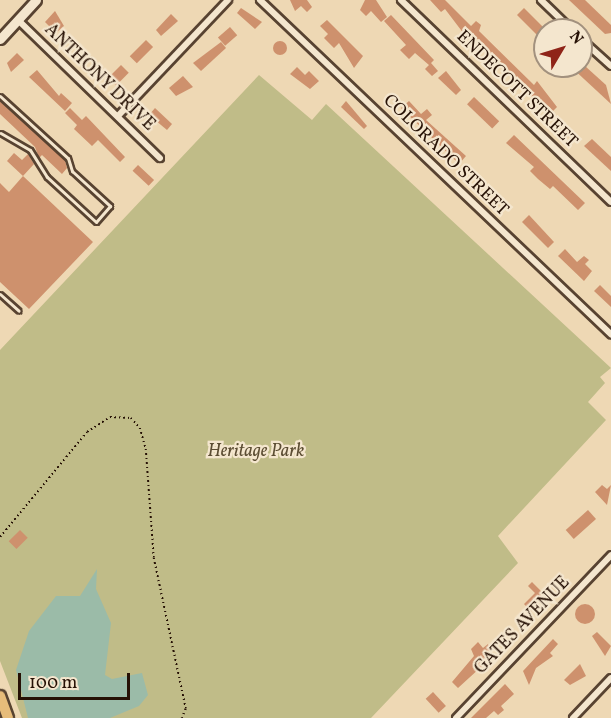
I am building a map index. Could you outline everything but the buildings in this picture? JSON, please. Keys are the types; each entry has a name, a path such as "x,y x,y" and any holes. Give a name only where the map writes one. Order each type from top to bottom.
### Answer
{"main road":[{"path":"0,39 35,0"},
{"path":"0,696 8,718"}],"street":[{"path":"118,116 228,0"},
{"name":"COLORADO STREET","path":"260,0 611,334"},
{"name":"ENDECOTT STREET","path":"401,0 611,202"},
{"path":"541,0 560,18"},
{"name":"ANTHONY DRIVE","path":"18,20 160,158"},
{"path":"593,50 611,66"},
{"name":"GATES AVENUE","path":"456,718 611,555"},
{"path":"573,718 611,678"}],"lane":[{"path":"0,96 71,164 72,171 110,206 96,222 47,177 30,150 0,133"},
{"path":"0,294 19,311"}],"path":[{"path":"0,537 87,432 110,417 130,418 140,428 146,449 154,558 186,709 182,718"}],"green space":[{"name":"Heritage Park","path":"259,75 312,120 326,104 611,368 600,377 605,383 588,402 606,420 498,536 518,563 371,718 22,718 0,661 0,350"}],"shaded area":[{"path":"97,569 96,589 111,623 105,675 112,679 142,673 148,695 139,706 110,718 28,718 16,670 29,631 56,596 80,596"}]}
